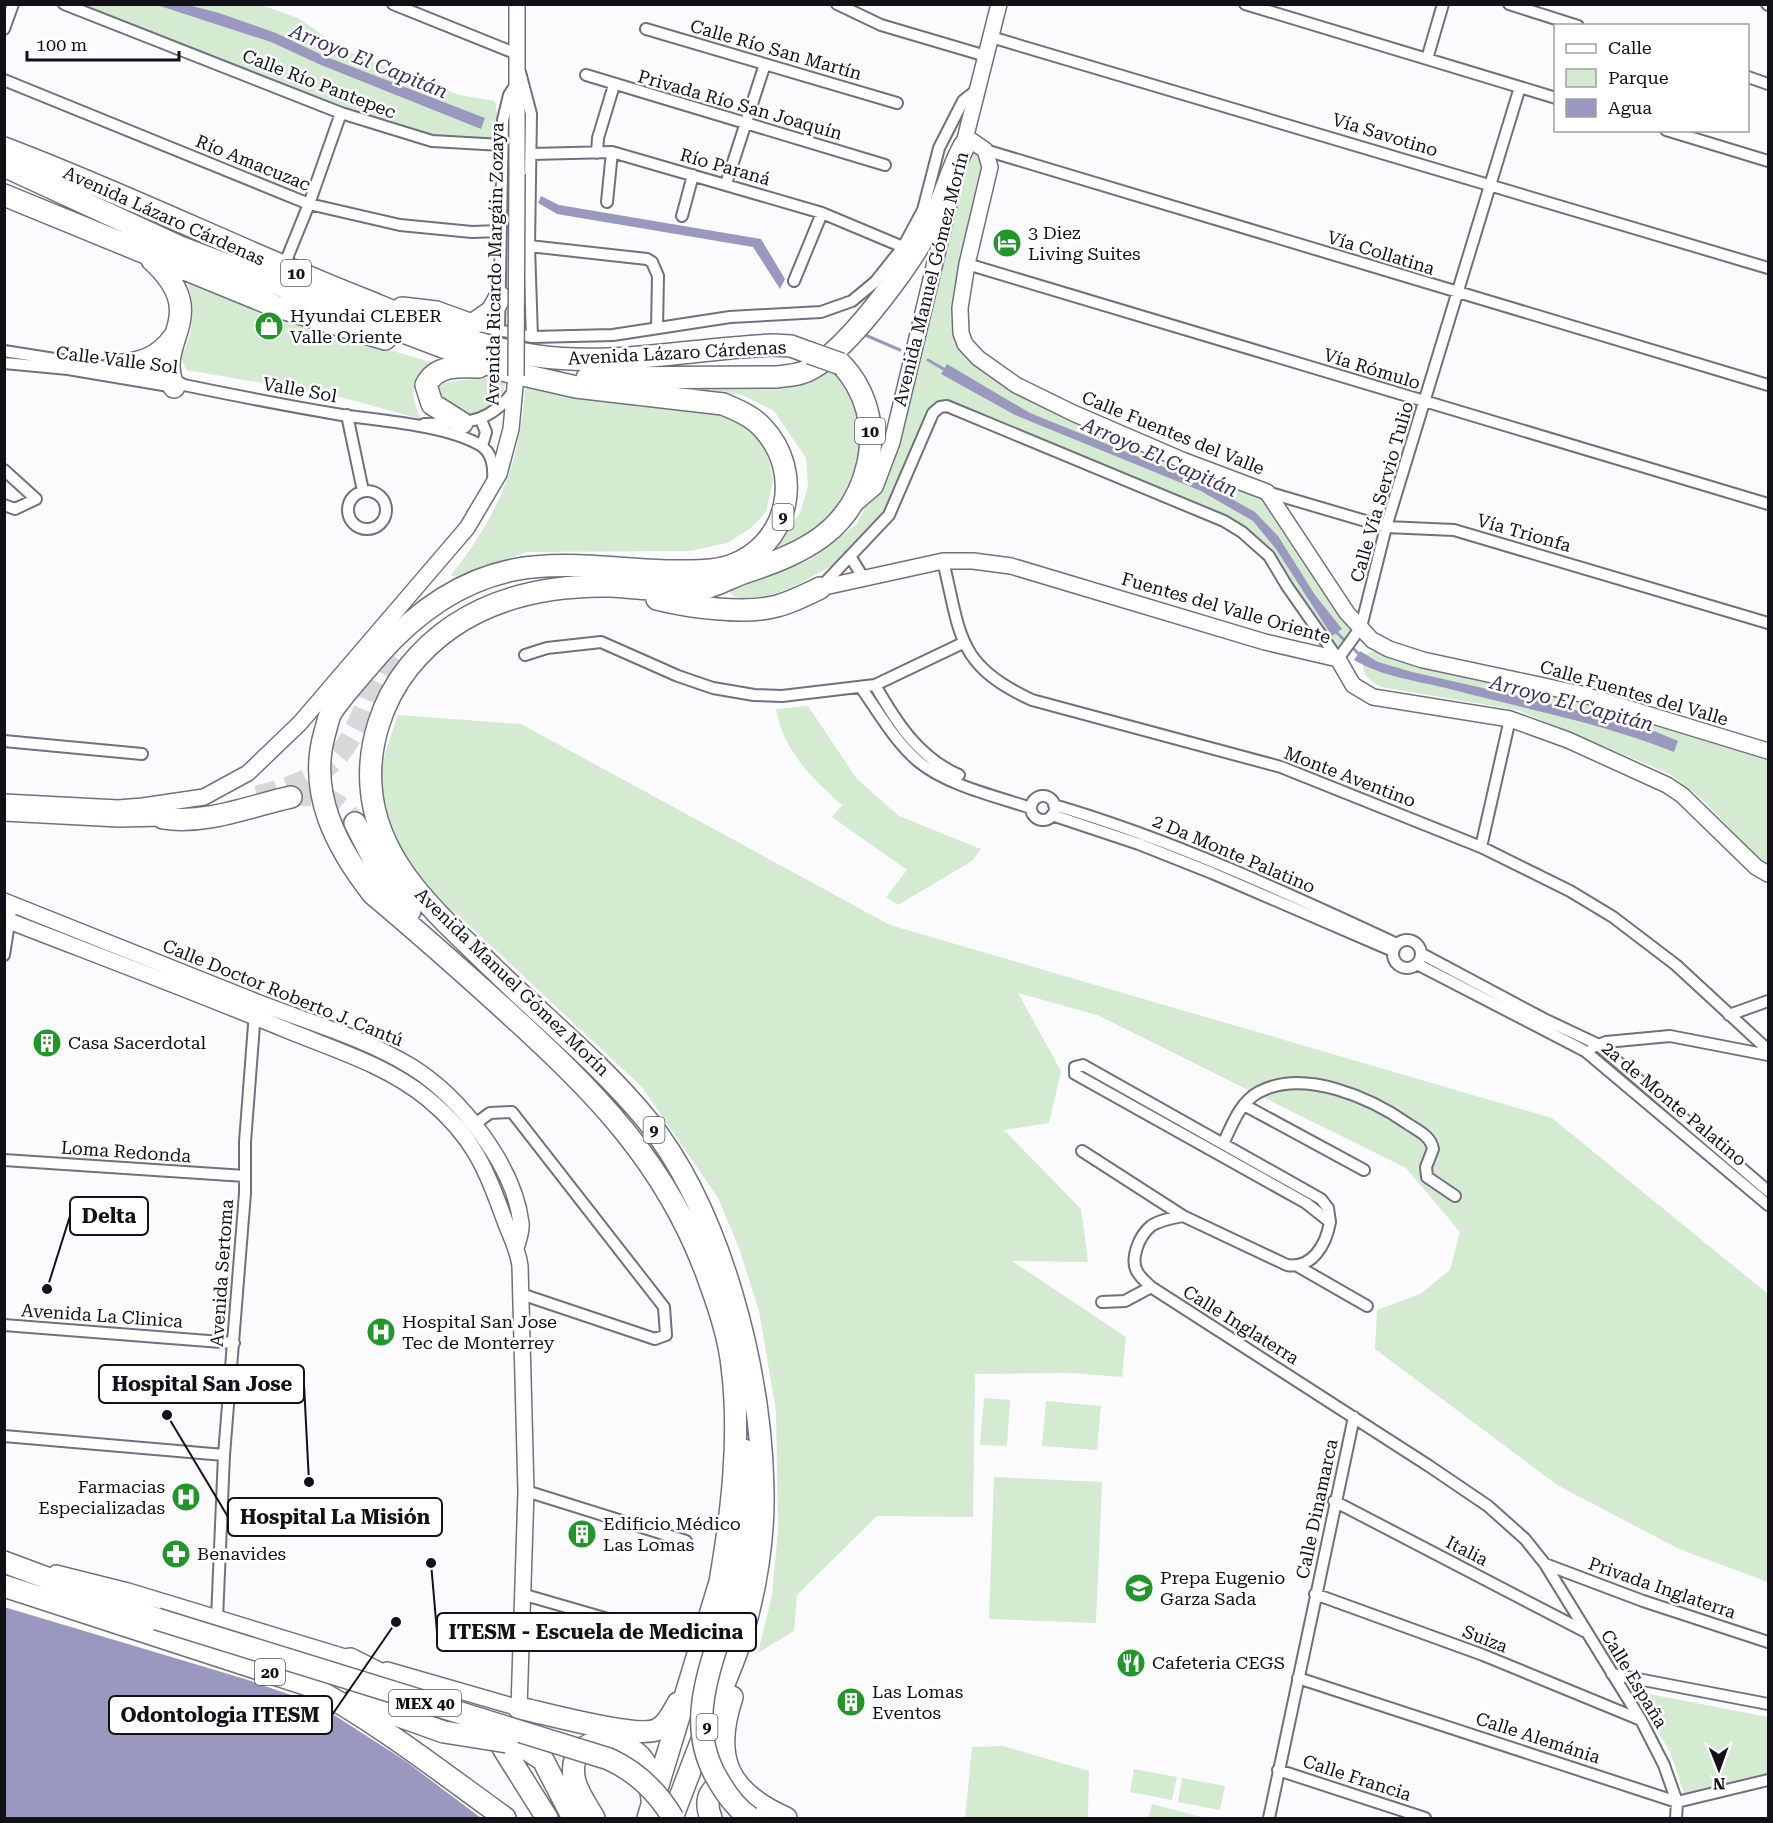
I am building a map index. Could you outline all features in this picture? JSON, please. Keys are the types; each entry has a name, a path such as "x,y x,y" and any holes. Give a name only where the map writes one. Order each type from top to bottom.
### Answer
{"highway":[{"path":"471,421 432,404 426,385 430,376 462,366 513,379 777,377 801,373 812,368 850,337 912,258 936,214 965,142"},
{"name":"Avenida Lázaro Cárdenas","path":"4,148 76,175 283,268 498,349 537,356 598,360 773,345 791,346 841,364 854,379 865,401 871,436 867,468 855,504"},
{"name":"Avenida Lázaro Cárdenas","path":"4,166 180,247 433,345 513,379"},
{"path":"4,195 275,306 388,340 433,345"},
{"path":"148,255 168,274 181,300 178,332 171,355 176,383"},
{"path":"387,309 427,310 472,325 492,311 500,297"},
{"path":"113,366 142,363 155,357 178,332"},
{"name":"Avenida Manuel Gómez Morín","path":"513,379 709,401 738,410 761,426 778,450 783,464 787,501 777,528 762,549 748,558 718,569 684,571 539,567 512,571 478,581 448,594 405,627 331,713 322,742 320,774 322,798 337,841 353,869 373,894 477,984 597,1096 630,1135 684,1218 722,1316 732,1365 735,1451 726,1544 720,1582 649,1814"},
{"name":"Avenida Manuel Gómez Morín","path":"672,1818 742,1635 762,1529 764,1489 759,1440 746,1346 738,1315 723,1266 702,1214 651,1125 616,1085 460,936 404,875 380,834 371,797 369,761 375,736 390,696 405,672 425,648 446,630 487,605 566,586 701,590 778,562 807,547 832,530 855,504"},
{"path":"400,648 449,608 486,590 508,583 566,586"},
{"path":"607,586 671,602 718,608 776,606 820,588"},
{"path":"331,713 335,694 364,649"},
{"path":"163,818 180,821 213,816 291,797"},
{"path":"163,818 245,800"},
{"path":"355,823 373,863 388,886 463,964 477,984"},
{"path":"734,1402 748,1466 747,1535 726,1620 701,1701 700,1729 710,1768 724,1792 751,1818"},
{"path":"4,1563 157,1619"},
{"name":"MEX 40","path":"4,1584 157,1619 609,1758 635,1773 647,1784 672,1818"},
{"name":"20","path":"4,1584 308,1685 345,1705 397,1739 505,1818"},
{"path":"742,1635 737,1682 724,1720 722,1744 725,1764 732,1780 748,1796 786,1818"},
{"name":"20","path":"351,1659 442,1706"},
{"path":"308,1685 444,1732 505,1745 520,1745 544,1763 573,1818"},
{"path":"519,1708 622,1730 651,1732 667,1721 688,1687"},
{"path":"519,1708 543,1724 607,1740 643,1759 648,1768 649,1814"},
{"path":"594,1818 574,1778 574,1767 576,1757 585,1747 607,1740"},
{"path":"505,1745 547,1818"},
{"path":"710,1814 710,1792 716,1786 732,1780"}],"street":[{"path":"4,28 13,4"},
{"name":"Calle Río Pantepec","path":"64,4 341,113 432,141 502,145"},
{"path":"393,4 517,60 531,114 532,337"},
{"name":"Avenida Ricardo Margáin Zozaya","path":"4,802 118,808 204,797 248,773 280,743 364,649 411,589 467,528 492,486 507,444 513,379 517,174 517,4"},
{"path":"837,4 881,25 986,56"},
{"name":"Avenida Manuel Gómez Morín","path":"855,504 874,487 892,442 999,4"},
{"path":"1245,4 1554,97"},
{"path":"1427,59 1443,4"},
{"path":"1509,4 1572,24"},
{"name":"Calle Río San Martín","path":"646,29 897,103"},
{"name":"Vía Savotino","path":"991,37 1768,268"},
{"path":"726,184 765,64"},
{"name":"Privada Río San Joaquín","path":"586,75 885,165"},
{"path":"1749,77 1768,84"},
{"name":"Río Amacuzac","path":"4,80 309,204 400,225 472,232 500,231"},
{"name":"Avenida Ricardo Margáin Zozaya","path":"499,329 504,110 517,83"},
{"path":"597,153 598,138 614,85"},
{"name":"Calle Vía Servio Tulio","path":"1338,659 1361,627 1386,527 1426,402 1520,87"},
{"path":"472,325 532,337 613,335 730,317 821,312 852,301 875,282 903,247 923,210 939,148 963,101 978,88"},
{"path":"283,268 309,204 341,113"},
{"path":"1673,132 1768,161"},
{"path":"965,142 986,150"},
{"name":"Calle Fuentes del Valle","path":"986,150 990,167 967,264 960,308 961,333 965,344 978,358 1016,385 1073,413 1182,460 1267,492 1347,613 1372,640 1389,649 1423,660 1581,694 1768,752"},
{"name":"Vía Collatina","path":"986,150 1768,385"},
{"path":"607,202 612,152"},
{"name":"Río Paraná","path":"531,154 612,152 822,213 903,247"},
{"path":"682,216 693,175"},
{"path":"794,281 822,213"},
{"path":"530,246 652,262 658,276 657,328"},
{"name":"Vía Rómulo","path":"967,264 1768,504"},
{"name":"Calle Valle Sol","path":"4,351 113,366 176,383"},
{"name":"Calle Valle Sol","path":"4,363 176,383"},
{"path":"471,421 496,412 513,379"},
{"name":"Valle Sol","path":"176,383 410,425 465,438 482,446"},
{"path":"820,588 889,515 933,413 940,406 947,406 1214,517 1242,532 1269,556 1338,659"},
{"path":"347,415 363,490"},
{"path":"471,421 486,432 482,446 493,461 492,486"},
{"name":"Valle Sol","path":"410,425 471,421"},
{"path":"4,470 36,499 15,509 4,505"},
{"name":"Vía Trionfa","path":"1267,492 1386,527 1454,530 1768,623"},
{"path":"850,556 864,579"},
{"name":"Fuentes del Valle Oriente","path":"820,588 943,561 973,561 1011,566 1265,642 1338,659 1353,685 1373,697 1510,720 1568,740 1667,785 1682,795 1742,854 1768,874"},
{"name":"Monte Aventino","path":"943,561 963,643 981,669 992,679 1032,700 1281,766 1480,847 1570,891 1613,917 1676,965 1768,1050"},
{"path":"525,655 547,648 601,642 678,676 734,693 782,696 875,685 963,643"},
{"path":"875,685 892,715 926,755 946,769 1032,805"},
{"path":"862,688 900,742 919,762 939,774 1032,805"},
{"path":"1480,847 1510,720"},
{"path":"4,741 142,754"},
{"path":"1039,797 1046,797 1053,810 1046,820 1039,820 1033,815 1032,805 1039,797"},
{"name":"2 Da Monte Palatino","path":"1053,810 1143,833 1218,863 1395,948"},
{"path":"4,813 119,819 163,818"},
{"path":"4,955 8,903"},
{"name":"Calle Doctor Roberto J. Cantú","path":"8,903 256,1009 404,1082 445,1113 478,1155 493,1184 507,1225 517,1245"},
{"name":"Calle Doctor Roberto J. Cantú","path":"6,920 377,1050 412,1068 475,1124 490,1148 516,1203 522,1225 517,1245 526,1491 525,1595 519,1708"},
{"path":"1422,954 1417,964 1409,968 1400,966 1394,960 1395,948 1404,940 1413,941 1422,954 1544,1019 1597,1044"},
{"path":"1417,964 1585,1052 1597,1044 1670,1036 1768,1055"},
{"path":"1730,1015 1768,1000"},
{"name":"Avenida Sertoma","path":"217,1619 224,1455 246,1176 256,1009"},
{"path":"1734,1047 1747,1044 1753,1034"},
{"name":"2a de Monte Palatino","path":"1597,1044 1768,1191"},
{"name":"2a de Monte Palatino","path":"1585,1052 1768,1205"},
{"path":"1299,1267 1312,1259 1328,1236 1330,1222 1328,1208 1321,1199 1081,1065 1075,1067 1075,1074 1306,1203 1330,1222"},
{"path":"1223,1144 1244,1105 1257,1093 1270,1087 1286,1085 1335,1088 1353,1093 1397,1117 1426,1137 1433,1149 1426,1167 1427,1177 1455,1196"},
{"path":"1244,1105 1364,1170"},
{"path":"475,1124 490,1113 512,1112 664,1307 666,1335 655,1339 520,1294"},
{"path":"1082,1151 1183,1216 1287,1265 1299,1267 1367,1306"},
{"name":"Loma Redonda","path":"4,1160 246,1176"},
{"name":"Calle Inglaterra","path":"1183,1216 1150,1227 1134,1252 1137,1273 1151,1287 1488,1506 1525,1539 1545,1564"},
{"path":"1102,1302 1125,1301 1151,1287"},
{"name":"Avenida La Clinica","path":"4,1325 234,1343"},
{"name":"Calle Dinamarca","path":"1269,1818 1334,1501 1354,1417"},
{"path":"4,1436 224,1455"},
{"path":"526,1491 686,1541"},
{"name":"Italia","path":"1334,1501 1585,1631"},
{"name":"20","path":"4,1563 99,1582 351,1659"},
{"name":"Calle España","path":"1545,1564 1641,1720 1664,1765 1677,1802 1676,1818"},
{"name":"Privada Inglaterra","path":"1545,1564 1643,1601 1768,1642"},
{"name":"Suiza","path":"1315,1594 1482,1655 1641,1720"},
{"path":"525,1595 667,1636"},
{"path":"351,1659 519,1708"},
{"path":"1612,1674 1768,1704"},
{"name":"Calle Alemánia","path":"1298,1678 1677,1802"},
{"path":"471,1694 516,1724 544,1763"},
{"name":"Calle Francia","path":"1278,1770 1425,1818"},
{"path":"1677,1802 1768,1780"}],"green space":[{"path":"62,5 261,5 298,18 346,51 459,95 495,101 502,145 417,137"},
{"path":"966,137 985,150 961,333 1016,385 1267,492 1361,627 1338,659 1280,573 1242,532 947,406 933,413 898,500 850,556 791,588 761,598 744,599 733,596 726,588 808,561 857,524 884,466"},
{"path":"187,281 343,336 447,367 420,380 416,385 414,398 421,419 333,395 186,370 181,357 189,338 192,320 192,301"},
{"path":"829,371 857,393 868,452 839,519 770,557 800,513 808,486 806,458 774,411 742,395 611,384 799,386"},
{"path":"505,376 503,392 494,404 466,418 436,395 438,387 445,382"},
{"path":"526,376 722,404 759,433 769,458 773,482 766,512 751,528 727,543 690,551 527,552 480,568 462,579 451,575 484,528 506,482 520,432"},
{"path":"1369,652 1377,652 1595,705 1768,756 1768,869 1704,801 1670,774 1517,710 1381,687 1368,678 1364,671 1364,656"},
{"path":"808,706 857,779 899,816 981,849 972,861 898,905 886,897 907,870 832,817 842,805 800,763 779,724 776,709"},
{"path":"398,715 521,724 890,925 1552,1118 1768,1294 1768,1582 1679,1549 1557,1485 1375,1349 1377,1310 1420,1294 1450,1270 1460,1232 1406,1168 1097,1015 1018,993 1061,1071 1049,1123 1004,1130 1081,1209 1088,1262 1012,1261 1126,1337 1122,1377 1071,1373 975,1374 973,1517 877,1516 797,1595 794,1631 758,1653 772,1595 778,1530 776,1411 759,1311 739,1248 718,1198 642,1087 458,915 435,898 412,870 396,839 385,805 383,789 384,758"},
{"path":"984,1398 1010,1400 1007,1446 980,1445"},
{"path":"1046,1401 1101,1406 1097,1450 1042,1446"},
{"path":"994,1477 1102,1482 1096,1623 989,1619"},
{"path":"1634,1691 1768,1717 1768,1776 1685,1796 1670,1752"},
{"path":"1003,1746 1089,1771 1088,1818 965,1818 972,1747"},
{"path":"1134,1769 1177,1777 1172,1800 1130,1792"},
{"path":"1182,1778 1225,1786 1220,1810 1178,1802"},
{"path":"1152,1804 1205,1818 1148,1818"}],"water":[{"path":"157,5 188,5 219,13 276,33 324,56 485,118 481,129 321,65 271,42"},
{"path":"541,196 559,205 761,239 785,279 780,289 753,247 557,214 538,203"},
{"path":"947,364 1030,413 1203,483 1255,512 1278,536 1315,595 1342,629 1332,636 1276,549 1253,521 1201,491 1015,415 941,374"},
{"path":"1360,651 1378,662 1412,672 1532,699 1649,729 1678,741 1674,752 1591,725 1389,675 1354,660"},
{"path":"4,1607 245,1679 317,1704 404,1760 481,1818 5,1818"}],"waterway":[{"name":"Arroyo El Capitán","path":"863,334 900,350"},
{"name":"Arroyo El Capitán","path":"928,360 947,371"},
{"name":"Arroyo El Capitán","path":"1335,631 1360,655"}],"tunnel":[{"path":"257,796 301,782 318,773 334,760 355,730 377,680 401,648"},
{"path":"291,797 310,796 328,800 343,809 355,823"}],"place":[{"name":"3 Diez Living Suites","path":"1007,243"},
{"name":"Hyundai CLEBER Valle Oriente","path":"269,326"},
{"name":"Casa Sacerdotal","path":"47,1043"},
{"name":"Delta","path":"47,1289"},
{"name":"Hospital San Jose Tec de Monterrey","path":"381,1332"},
{"name":"Hospital La Misión","path":"167,1415"},
{"name":"Hospital San Jose","path":"309,1482"},
{"name":"Farmacias Especializadas","path":"186,1497"},
{"name":"Edificio Médico Las Lomas","path":"582,1534"},
{"name":"Benavides","path":"176,1554"},
{"name":"ITESM - Escuela de Medicina","path":"431,1563"},
{"name":"Prepa Eugenio Garza Sada","path":"1139,1588"},
{"name":"Odontologia ITESM","path":"396,1622"},
{"name":"Cafeteria CEGS","path":"1131,1663"},
{"name":"Las Lomas Eventos","path":"851,1702"}]}
